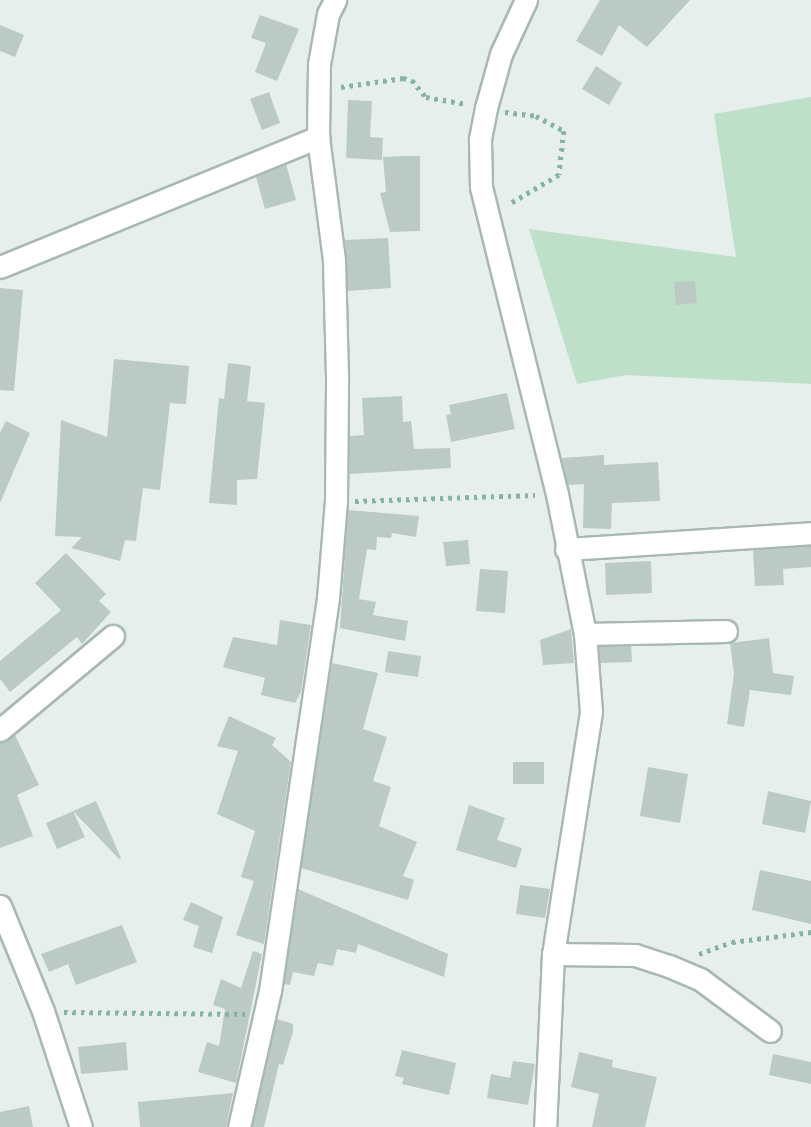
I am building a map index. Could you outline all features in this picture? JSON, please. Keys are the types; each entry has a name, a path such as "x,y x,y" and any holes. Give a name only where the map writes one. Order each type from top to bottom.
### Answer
{"street":[{"path":"239,1127 264,1014 328,598 336,501 334,260 318,137 319,94 328,14 335,0"},
{"path":"526,0 501,54 480,140 486,218 557,494 585,634 591,712 553,954 545,1127"},
{"path":"0,267 318,137"},
{"path":"566,549 811,533"},
{"path":"585,634 726,631"},
{"path":"0,730 113,636"},
{"path":"0,906 43,1011 81,1127"},
{"path":"553,954 635,955 669,966 700,979 770,1031"}],"path":[{"path":"319,94 351,84 403,78 440,102 536,117 564,131 559,175 486,218"},
{"path":"336,501 557,494"},
{"path":"669,966 732,942 811,932"},
{"path":"43,1011 264,1014"}],"green space":[{"path":"811,97 811,384 626,375 577,384 529,229 736,257 714,114"}],"building":[{"path":"600,0 690,0 647,47 619,25 602,56 576,41"},
{"path":"260,15 299,29 277,81 255,72 266,43 251,38"},
{"path":"0,25 24,35 15,57 0,51"},
{"path":"596,66 622,83 609,105 582,89"},
{"path":"269,92 280,123 262,130 250,99"},
{"path":"348,100 372,101 370,137 383,138 382,160 346,158"},
{"path":"420,156 420,231 390,232 380,193 386,192 383,157"},
{"path":"286,164 296,200 265,209 256,177"},
{"path":"388,238 391,288 348,291 345,240"},
{"path":"695,281 697,303 676,305 674,282"},
{"path":"0,288 23,290 14,391 0,390"},
{"path":"114,359 189,366 186,404 170,403 160,490 143,488 136,541 125,540 120,561 71,548 82,537 55,536 61,420 107,437"},
{"path":"228,363 251,366 247,401 265,403 257,479 237,480 237,505 209,503 219,398 224,399"},
{"path":"507,393 515,429 451,442 446,415 451,414 449,405"},
{"path":"402,396 403,422 411,421 414,449 450,448 451,468 350,474 350,436 364,435 362,398"},
{"path":"6,421 30,433 0,503 0,433"},
{"path":"604,455 604,465 658,462 660,501 612,503 611,529 583,528 584,484 568,485 562,458"},
{"path":"348,510 419,516 416,537 392,533 391,538 377,537 376,550 367,549 359,599 376,602 373,615 408,621 405,641 340,628"},
{"path":"468,540 470,564 446,566 443,542"},
{"path":"811,546 811,567 783,569 784,585 755,586 753,550"},
{"path":"66,553 106,594 99,601 111,612 82,644 77,637 10,692 0,679 0,661 61,610 35,583"},
{"path":"651,561 652,593 606,595 605,563"},
{"path":"480,569 508,571 505,613 476,611"},
{"path":"280,620 311,625 301,692 295,703 261,695 265,678 223,667 233,637 277,645"},
{"path":"571,629 574,663 543,665 540,640"},
{"path":"769,638 773,673 794,676 791,695 750,690 744,727 727,724 734,674 730,643"},
{"path":"631,646 632,662 600,663 599,647"},
{"path":"388,651 421,656 418,677 385,672"},
{"path":"332,663 378,673 363,729 387,737 373,781 391,787 379,826 417,842 403,876 414,880 408,900 301,868"},
{"path":"229,716 276,738 272,745 291,762 264,944 236,935 254,881 241,877 255,831 217,814 238,751 217,746"},
{"path":"15,735 39,785 17,795 33,836 0,848 0,743"},
{"path":"513,762 544,762 544,784 513,784"},
{"path":"648,767 688,774 680,823 640,816"},
{"path":"768,791 811,801 805,833 762,824"},
{"path":"96,801 121,858 119,859 73,811"},
{"path":"469,805 505,818 497,840 522,848 516,868 456,850"},
{"path":"73,811 85,837 57,849 46,823"},
{"path":"760,870 811,881 811,924 752,910"},
{"path":"520,885 550,889 545,918 516,914"},
{"path":"298,889 448,954 444,977 358,944 356,953 337,949 333,966 318,963 314,976 293,972 290,985 284,984"},
{"path":"191,902 223,917 212,953 193,947 199,926 183,920"},
{"path":"122,925 137,962 76,985 68,964 49,972 41,954"},
{"path":"253,951 262,954 236,1083 198,1072 207,1042 219,1046 225,1009 213,1005 221,979 241,988"},
{"path":"277,1019 293,1024 293,1032 283,1065 279,1064 264,1127 252,1127"},
{"path":"126,1042 128,1070 81,1074 78,1047"},
{"path":"402,1050 456,1063 449,1095 402,1084 404,1078 395,1076"},
{"path":"579,1052 613,1060 612,1067 657,1077 645,1127 592,1127 599,1094 571,1087"},
{"path":"773,1054 811,1062 811,1084 769,1075"},
{"path":"513,1061 535,1064 528,1105 487,1098 491,1074 510,1078"},
{"path":"233,1093 226,1127 140,1127 138,1102"},
{"path":"29,1106 33,1127 0,1127 0,1112"}]}
